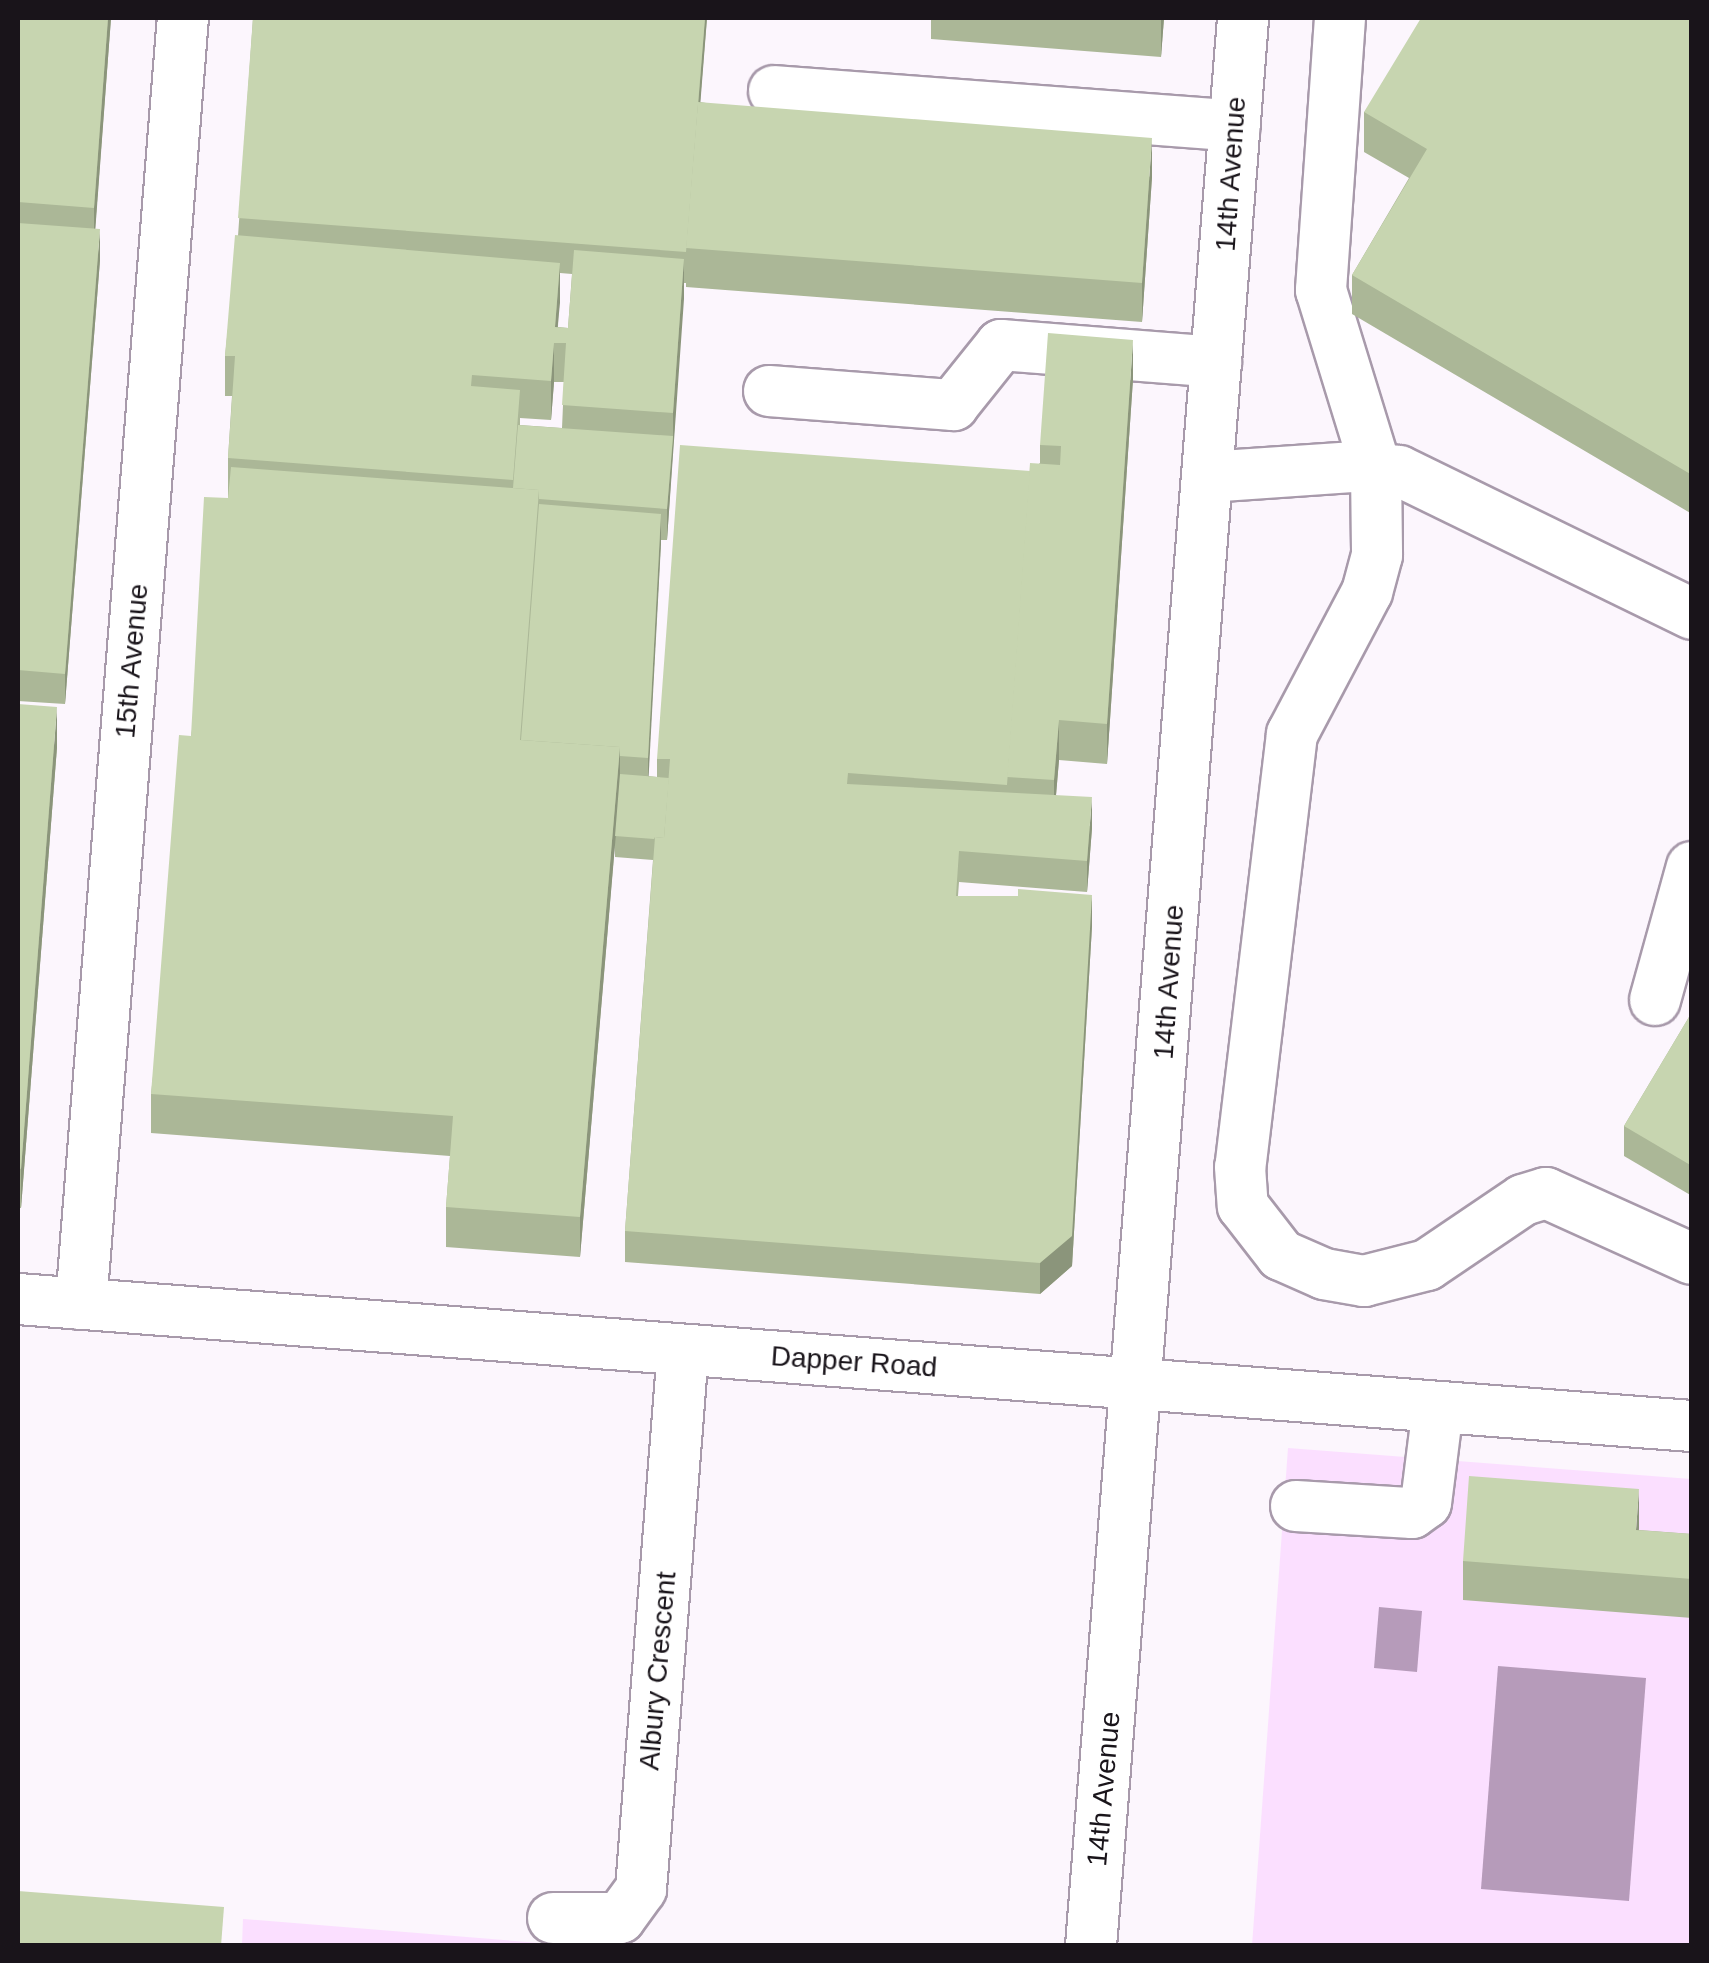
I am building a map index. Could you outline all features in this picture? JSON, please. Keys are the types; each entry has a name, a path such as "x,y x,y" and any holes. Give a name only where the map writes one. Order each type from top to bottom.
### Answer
{"street":[{"name":"15th Avenue","path":"80,1304 184,18"},
{"name":"14th Avenue","path":"1091,1946 1243,18"},
{"path":"1340,18 1320,290 1376,469 1377,555 1367,592 1292,734 1240,1167 1243,1206 1281,1254 1324,1274 1364,1281 1427,1265 1523,1200 1546,1194 1692,1258"},
{"path":"774,91 1235,126"},
{"path":"769,391 953,405 1001,346 1216,362"},
{"path":"1208,478 1376,469 1446,488 1692,614"},
{"path":"1655,1000 1692,867"},
{"name":"Dapper Road","path":"18,1298 1692,1426"},
{"name":"Albury Crescent","path":"553,1918 620,1918 640,1888 684,1350"},
{"path":"1296,1506 1412,1513 1426,1502 1438,1408"}],"shaded area":[{"path":"1288,1448 1691,1479 1691,1945 1252,1946"},
{"path":"1379,1607 1422,1611 1417,1672 1374,1668"},
{"path":"1498,1666 1646,1678 1629,1901 1481,1889"},
{"path":"244,1919 564,1945 242,1945"}],"building":[{"path":"18,18 108,18 94,208 18,202"},
{"path":"253,18 705,18 686,252 238,218"},
{"path":"1421,18 1692,18 1692,475 1352,275 1427,149 1364,112"},
{"path":"698,102 1152,138 1142,283 686,248"},
{"path":"18,223 100,229 65,674 18,670"},
{"path":"235,235 560,263 555,327 568,328 574,250 684,259 673,413 562,405 566,343 554,343 551,381 472,375 471,386 520,390 513,480 228,458 235,356 225,356"},
{"path":"1048,333 1133,340 1107,724 1059,720 1054,780 1007,777 1030,463 1060,465 1061,446 1040,445"},
{"path":"518,425 673,436 667,509 539,499 539,490 513,488"},
{"path":"680,445 1030,471 1007,785 848,773 847,784 1092,797 1087,861 959,851 956,896 1018,896 1018,889 1092,895 1072,1236 1040,1263 625,1231 655,837 664,838 670,759 657,759"},
{"path":"231,467 539,490 520,740 620,747 580,1217 446,1207 453,1116 151,1094 179,735 191,736 204,497 228,498"},
{"path":"539,504 661,514 648,758 620,756 620,747 521,740"},
{"path":"18,704 57,707 21,1169 18,1168"},
{"path":"620,774 669,778 664,838 615,836"},
{"path":"1692,1012 1692,1166 1624,1126"},
{"path":"1469,1476 1639,1489 1636,1530 1692,1534 1692,1579 1463,1561"},
{"path":"18,1891 224,1907 221,1946 18,1946"}]}
